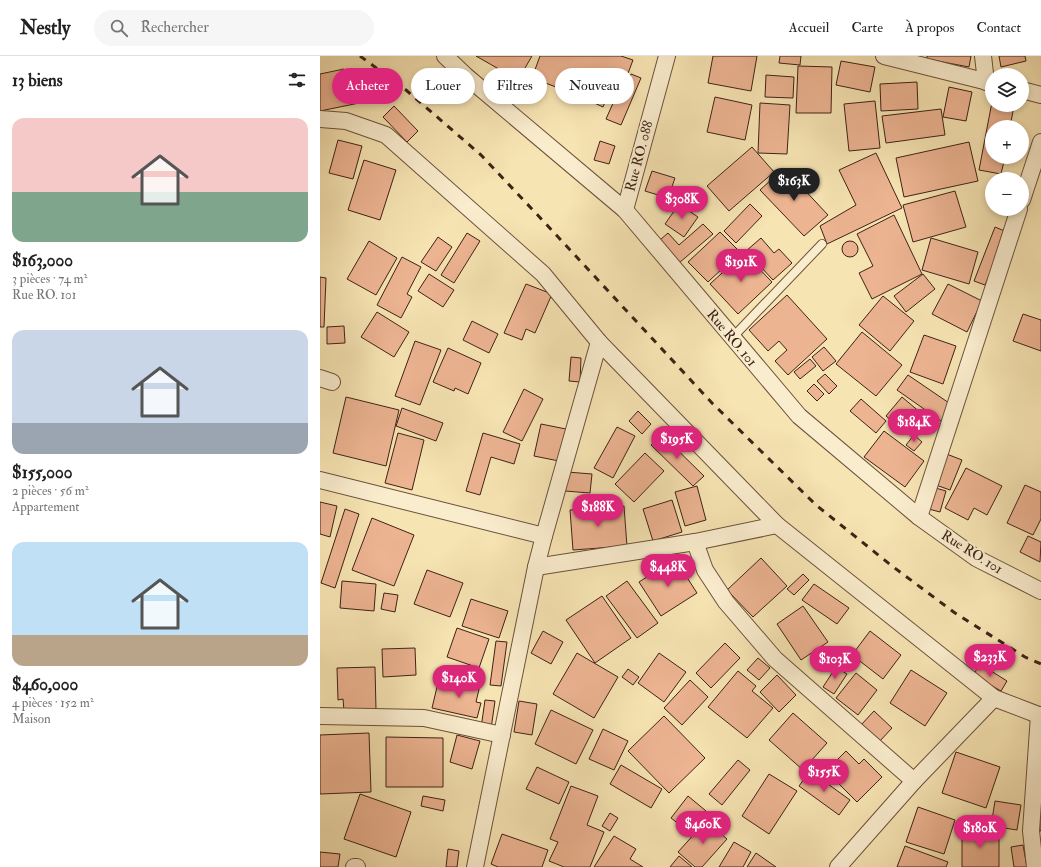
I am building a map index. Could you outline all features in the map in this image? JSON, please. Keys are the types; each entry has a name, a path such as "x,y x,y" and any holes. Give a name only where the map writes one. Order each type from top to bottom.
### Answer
{"street":[{"name":"Rue RO. 101","path":"445,56 472,81 625,210 799,416 919,517 976,558 1041,591"},
{"name":"Rue RO. 088","path":"625,210 667,56"},
{"path":"884,56 985,81"},
{"path":"983,56 986,68"},
{"path":"1029,92 1041,95"},
{"path":"320,119 346,121 386,135 543,274 599,342 777,525 994,698 1040,716 1031,831 1035,867"},
{"path":"1029,179 1041,142"},
{"path":"919,517 1017,216"},
{"path":"475,867 536,566 599,342"},
{"path":"320,480 544,536"},
{"path":"536,566 695,542 777,525"},
{"path":"695,542 705,570 726,602 775,659 914,781"},
{"path":"838,867 914,781 994,698"},
{"path":"320,716 424,718 502,735"}],"lane":[{"path":"732,338 822,244"}],"building":[{"path":"476,56 532,56 525,68 497,68"},
{"path":"540,56 621,56 633,60 630,68 555,68 555,87 547,84 547,68 536,68"},
{"path":"713,56 757,56 751,91 708,83"},
{"path":"780,56 801,56 800,65 779,63"},
{"path":"927,56 971,56 969,67 927,59"},
{"path":"999,56 1025,56 1026,61 1001,67"},
{"path":"841,61 875,67 870,92 836,85"},
{"path":"798,66 832,67 831,113 796,113"},
{"path":"332,72 332,104 354,104 320,111 320,74"},
{"path":"634,75 641,78 634,94"},
{"path":"766,75 794,77 793,98 765,97"},
{"path":"917,82 918,109 881,111 880,84"},
{"path":"949,87 972,92 966,121 943,117"},
{"path":"715,97 752,105 745,140 707,132"},
{"path":"875,101 880,148 849,151 844,104"},
{"path":"760,103 790,105 787,154 758,153"},
{"path":"596,104 604,104 603,107"},
{"path":"613,104 630,104 621,125 606,119"},
{"path":"394,106 418,131 407,142 383,117"},
{"path":"941,109 945,135 886,143 882,116"},
{"path":"990,112 1013,112 1011,120 989,120"},
{"path":"985,139 985,164 1003,164 1001,172 979,170"},
{"path":"338,140 362,146 353,179 329,173"},
{"path":"600,141 615,146 609,164 594,160"},
{"path":"969,142 978,181 904,197 896,158"},
{"path":"752,147 774,172 729,211 707,186"},
{"path":"876,153 902,208 827,244 820,226 856,205 839,170"},
{"path":"364,160 396,170 380,220 348,210"},
{"path":"784,168 828,215 804,236 760,190"},
{"path":"652,171 675,178 668,198 645,191"},
{"path":"955,191 966,227 913,242 903,205"},
{"path":"679,204 698,217 684,237 665,224"},
{"path":"750,204 762,216 736,243 724,231"},
{"path":"894,215 922,274 872,299 859,273 873,266 857,234"},
{"path":"703,224 713,234 679,263 660,240 668,233 679,245"},
{"path":"995,227 1007,232 985,285 974,281"},
{"path":"720,232 740,252 708,282 688,262"},
{"path":"467,233 480,241 454,283 441,275"},
{"path":"438,237 452,247 436,271 421,262"},
{"path":"761,238 774,253 779,249 792,263 773,280 746,251"},
{"path":"931,238 978,252 969,284 922,270"},
{"path":"369,241 397,258 376,295 347,279"},
{"path":"850,241 856,243 858,249 856,255 850,257 844,255 842,249 844,243"},
{"path":"744,253 772,282 738,314 710,284"},
{"path":"402,257 421,267 407,294 412,297 401,318 377,305"},
{"path":"429,274 454,290 443,307 418,291"},
{"path":"923,274 935,289 906,312 894,296"},
{"path":"320,277 326,278 324,327 320,327"},
{"path":"526,284 552,294 535,333 526,329 522,340 504,333"},
{"path":"948,284 982,301 967,332 932,314"},
{"path":"787,295 827,339 788,375 775,361 787,350 779,341 768,351 749,330"},
{"path":"883,296 914,321 890,351 859,325"},
{"path":"377,312 409,332 394,357 361,337"},
{"path":"1023,314 1041,320 1041,351 1013,341"},
{"path":"472,321 498,334 489,353 463,340"},
{"path":"344,326 345,343 327,344 327,327"},
{"path":"862,332 902,365 876,396 836,364"},
{"path":"924,335 956,346 943,384 910,372"},
{"path":"415,341 441,350 420,405 395,396"},
{"path":"824,347 836,361 823,371 812,357"},
{"path":"448,348 481,363 468,394 455,388 454,391 433,382"},
{"path":"571,357 581,358 580,382 569,381"},
{"path":"810,359 816,366 800,379 794,372"},
{"path":"825,374 837,386 829,394 817,381"},
{"path":"908,375 952,405 941,421 897,390"},
{"path":"814,384 824,394 817,401 807,391"},
{"path":"524,389 543,399 522,441 503,432"},
{"path":"346,397 399,410 386,466 333,453"},
{"path":"902,397 921,413 905,432 886,416"},
{"path":"861,399 886,421 876,433 850,411"},
{"path":"402,408 443,423 436,441 396,426"},
{"path":"638,411 651,424 642,434 629,421"},
{"path":"541,424 566,429 559,461 534,456"},
{"path":"617,427 635,436 613,478 594,468"},
{"path":"884,431 924,461 905,487 864,457"},
{"path":"398,433 424,440 412,490 385,483"},
{"path":"483,433 520,444 514,464 491,457 480,495 466,491"},
{"path":"661,434 704,476 693,486 651,445"},
{"path":"914,435 922,442 914,451 906,445"},
{"path":"645,453 664,471 634,502 615,484"},
{"path":"944,453 962,460 950,490 933,484"},
{"path":"966,468 1002,486 987,515 974,508 968,520 945,508"},
{"path":"567,472 592,474 590,493 565,491"},
{"path":"1025,485 1041,492 1041,519 1033,535 1007,523"},
{"path":"697,486 706,520 685,526 675,492"},
{"path":"932,487 946,491 940,512 925,508"},
{"path":"672,500 682,532 653,541 643,509"},
{"path":"320,502 337,506 330,537 320,534"},
{"path":"624,506 627,546 573,550 570,510"},
{"path":"345,509 359,514 335,588 321,583"},
{"path":"372,518 414,535 394,586 352,570"},
{"path":"1028,536 1041,542 1040,562 1020,552"},
{"path":"761,558 787,586 753,617 727,590"},
{"path":"675,559 697,593 661,616 639,582"},
{"path":"427,570 463,583 450,617 414,604"},
{"path":"803,574 809,580 794,595 787,589"},
{"path":"342,581 376,584 374,611 340,608"},
{"path":"627,581 658,623 637,638 606,596"},
{"path":"814,584 849,608 837,624 802,600"},
{"path":"384,593 398,595 395,612 381,609"},
{"path":"602,596 631,638 595,663 566,620"},
{"path":"471,599 508,611 499,638 462,626"},
{"path":"803,606 828,642 801,660 777,624"},
{"path":"457,628 489,639 479,668 447,657"},
{"path":"543,631 563,642 551,664 531,653"},
{"path":"870,631 901,655 883,679 852,655"},
{"path":"496,641 507,642 501,686 490,685"},
{"path":"725,643 740,658 711,688 696,673"},
{"path":"415,648 416,675 383,677 382,649"},
{"path":"577,653 618,677 594,718 553,694"},
{"path":"659,653 686,672 664,702 638,683"},
{"path":"758,658 770,668 759,680 747,670"},
{"path":"980,664 1007,681 1001,691 973,675"},
{"path":"375,667 376,710 344,711 343,699 338,700 337,668"},
{"path":"836,667 847,674 834,694 823,687"},
{"path":"628,669 639,677 633,685 622,677"},
{"path":"911,670 947,693 925,726 890,703"},
{"path":"738,671 756,686 752,691 773,708 747,738 708,707"},
{"path":"856,673 877,690 858,715 836,698"},
{"path":"777,675 796,695 779,712 760,692"},
{"path":"452,678 480,685 476,702 481,703 477,718 432,708 437,687 450,690"},
{"path":"690,680 708,697 682,725 664,708"},
{"path":"485,700 495,701 491,729 481,728"},
{"path":"519,701 537,704 532,735 514,732"},
{"path":"551,710 593,730 576,764 535,744"},
{"path":"874,711 892,728 879,742 861,725"},
{"path":"793,713 827,743 803,770 769,740"},
{"path":"664,716 705,758 669,793 628,751"},
{"path":"603,729 628,741 614,770 589,759"},
{"path":"369,733 371,792 320,794 320,735"},
{"path":"457,735 480,741 472,769 450,762"},
{"path":"386,737 443,738 443,787 386,787"},
{"path":"846,751 859,764 864,759 882,777 857,802 826,771"},
{"path":"956,752 1000,767 986,808 942,793"},
{"path":"738,760 750,770 722,805 709,794"},
{"path":"621,765 662,789 651,808 610,784"},
{"path":"537,767 569,782 559,804 526,789"},
{"path":"810,771 850,800 839,815 799,786"},
{"path":"769,774 797,791 769,834 742,816"},
{"path":"571,786 598,796 587,825 604,832 590,867 564,867 549,861 558,842 550,839"},
{"path":"360,794 411,812 396,857 344,839"},
{"path":"423,796 445,800 443,811 421,806"},
{"path":"688,796 706,811 689,832 671,818"},
{"path":"995,801 1021,805 1017,830 991,826"},
{"path":"918,807 955,820 944,854 906,842"},
{"path":"1037,808 1041,808 1041,831 1037,830"},
{"path":"610,813 618,818 610,831 602,826"},
{"path":"706,821 727,839 702,867 695,867 678,852"},
{"path":"962,831 999,831 999,867 962,867"},
{"path":"502,834 548,850 542,867 498,867 491,864"},
{"path":"614,836 636,849 630,859 643,867 594,867"},
{"path":"734,842 751,852 743,867 719,867"},
{"path":"1023,845 1027,867 1014,867 1011,847"},
{"path":"905,846 948,862 946,867 897,867"},
{"path":"448,849 459,851 457,867 446,867"},
{"path":"320,852 340,854 338,867 320,867"},
{"path":"756,853 776,867 747,867"},
{"path":"679,856 692,867 670,867"}],"railway":[{"path":"360,56 406,90 481,155 712,403 816,505 892,566 955,613 1025,657 1041,664"}]}
